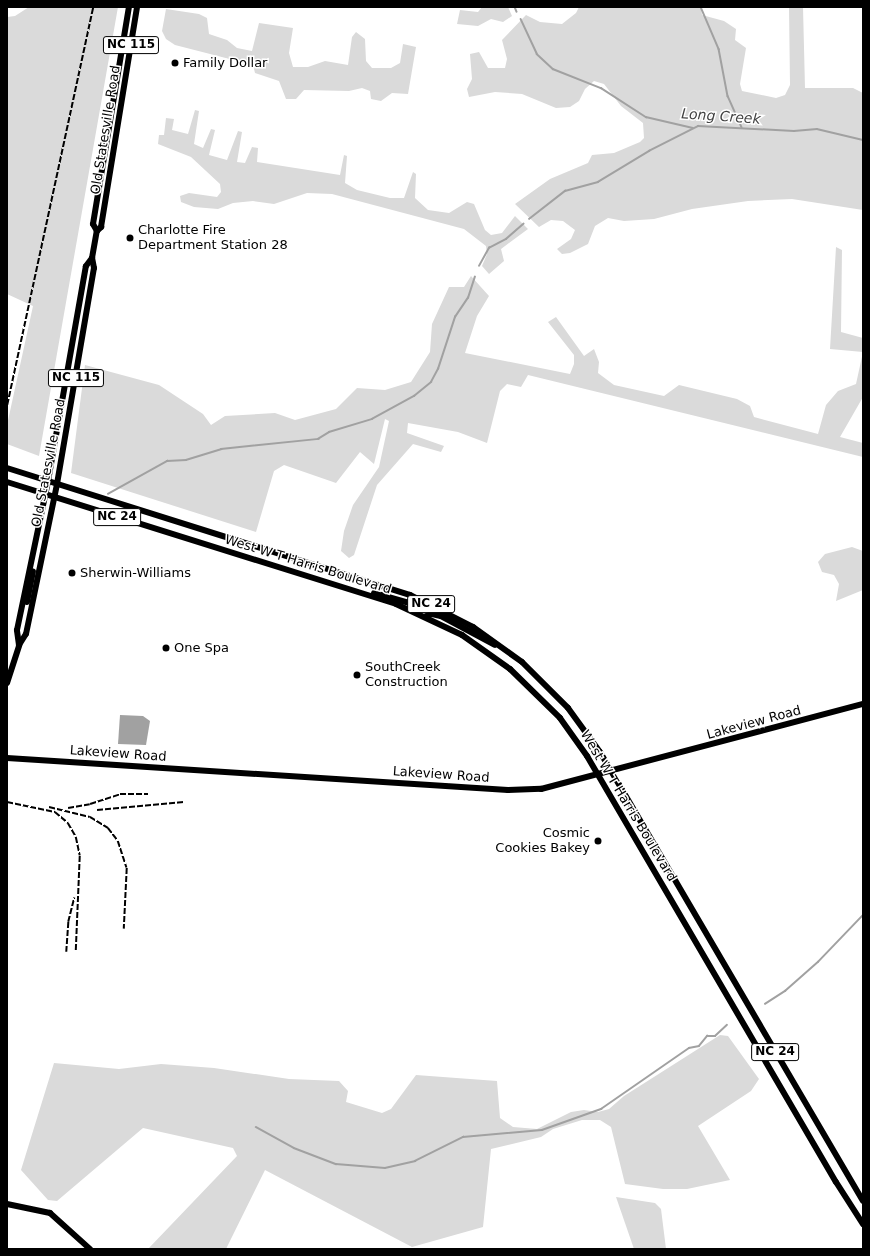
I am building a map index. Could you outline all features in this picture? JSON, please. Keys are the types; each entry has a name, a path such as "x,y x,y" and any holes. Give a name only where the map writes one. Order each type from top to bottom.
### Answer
{"main road":[{"name":"Old Statesville Road","path":"7,683 20,642 26,634 55,497 94,268 92,258 96,231 93,224 129,7"},
{"name":"Old Statesville Road","path":"96,231 101,226 137,7"},
{"name":"Old Statesville Road","path":"20,642 16,630 46,494 86,266 92,258"},
{"name":"West W T Harris Boulevard","path":"7,468 373,582 436,606 473,627 510,652 568,708 612,772 863,1201"},
{"name":"West W T Harris Boulevard","path":"7,482 343,587 426,616 479,646 528,685 564,724 599,776 832,1176 863,1224"},
{"path":"20,642 22,623 31,585 34,551"},
{"path":"343,587 376,593 423,607 436,606"},
{"path":"426,616 432,614 441,616 510,652"},
{"name":"Lakeview Road","path":"7,758 508,790 541,789 599,776 863,704"},
{"path":"7,1204 50,1212 90,1249"}],"shaded area":[{"path":"29,7 118,7 39,456 7,444 7,425 33,306 7,294 7,17 15,16"},
{"path":"482,7 508,7 512,16 503,22 491,19 478,26 457,24 460,10 478,12"},
{"path":"579,7 701,7 702,15 724,21 736,29 735,40 746,48 740,84 742,91 776,98 785,95 790,85 789,7 803,7 805,88 853,88 863,93 863,210 792,199 748,201 692,209 654,219 624,221 608,218 595,226 588,244 570,253 562,254 557,249 571,239 575,230 563,221 551,220 539,227 515,204 550,179 588,163 592,155 614,153 640,142 644,138 643,123 621,106 604,84 594,81 585,89 579,101 570,107 556,108 522,94 495,92 469,97 467,89 472,79 470,54 479,52 488,68 505,68 507,59 502,40 526,15 540,22 562,24 576,13"},
{"path":"166,9 199,14 207,18 209,34 227,40 237,48 252,51 259,23 293,28 289,53 293,67 308,67 325,61 348,65 352,37 356,32 365,39 366,61 372,68 391,68 400,63 403,44 416,47 408,94 392,93 381,101 371,99 370,91 362,88 349,91 304,90 296,99 286,99 279,81 255,73 253,65 175,45 166,39 162,31"},
{"path":"195,110 199,111 194,144 203,148 211,129 215,130 209,155 227,160 238,131 242,132 237,162 245,163 252,147 258,148 257,162 340,175 344,155 347,156 345,183 357,190 390,198 404,198 413,172 416,174 415,198 428,210 449,213 467,202 474,204 485,230 491,235 502,233 515,216 528,229 501,249 504,261 489,274 482,266 487,254 486,246 464,229 332,194 307,193 274,204 253,201 233,203 218,209 194,207 181,202 180,196 189,193 217,197 221,192 220,184 191,157 158,144 159,135 164,135 166,118 174,119 172,130 188,134"},
{"path":"836,247 842,250 841,332 863,338 863,352 830,349"},
{"path":"471,276 489,296 477,316 465,353 570,374 574,364 574,355 548,322 556,317 584,356 594,349 599,362 598,373 614,385 664,396 679,385 737,399 750,406 754,417 818,434 826,405 838,391 856,384 863,352 863,397 840,437 863,443 863,457 528,375 521,387 507,384 500,391 487,443 458,432 408,423 407,433 444,446 441,452 413,444 377,485 354,555 349,558 341,551 344,531 353,505 379,467 389,421 385,419 374,464 360,452 336,483 284,465 274,471 256,532 71,473 85,365 159,385 203,414 211,425 225,416 275,413 295,420 336,409 357,388 385,390 411,382 430,352 432,324 449,287 464,287"},
{"path":"852,547 863,551 863,590 836,601 839,584 834,575 822,572 818,562 825,554"},
{"path":"120,715 143,716 150,721 146,745 118,744"},
{"path":"720,1035 728,1036 759,1079 751,1091 698,1126 730,1180 687,1189 663,1189 625,1184 611,1127 600,1120 582,1120 553,1129 541,1137 491,1149 483,1227 412,1247 265,1170 226,1249 148,1249 237,1156 233,1148 143,1128 57,1201 48,1200 21,1170 54,1063 119,1069 161,1064 214,1068 289,1079 339,1081 348,1091 346,1102 382,1113 391,1109 416,1075 497,1081 500,1118 513,1127 537,1129 571,1112 584,1110 598,1112 609,1109 624,1096"},
{"path":"616,1197 655,1203 661,1209 666,1249 634,1249"}],"waterway":[{"name":"Long Creek","path":"515,7 517,12"},
{"path":"701,7 719,49 728,96 742,127"},
{"name":"Long Creek","path":"521,19 537,54 553,69 601,88 646,117 693,128"},
{"path":"529,219 565,191 598,182 649,151 698,126 794,131 817,129 863,140"},
{"path":"479,266 489,248 506,239 523,224"},
{"path":"108,494 167,461 186,460 221,449 318,439 329,432 372,419 414,396 431,382 438,369 455,317 468,298 475,277"},
{"path":"765,1004 785,991 818,962 863,915"},
{"path":"256,1127 294,1148 336,1164 385,1168 415,1161 463,1137 542,1130 601,1109 689,1048 699,1046 707,1036 715,1036 727,1025"}],"railway":[{"path":"7,405 93,7"},
{"path":"68,808 90,804 120,794 148,794"},
{"path":"7,802 55,812 68,823 76,837 80,856 76,952"},
{"path":"97,810 184,802"},
{"path":"49,807 90,817 108,828 118,841 127,868 124,929"},
{"path":"66,952 68,922 74,898"}],"place":[{"name":"Family Dollar","path":"175,63"},
{"name":"Charlotte Fire Department Station 28","path":"130,238"},
{"name":"Sherwin-Williams","path":"72,573"},
{"name":"One Spa","path":"166,648"},
{"name":"SouthCreek Construction","path":"357,675"},
{"name":"Cosmic Cookies Bakey","path":"598,841"}]}
